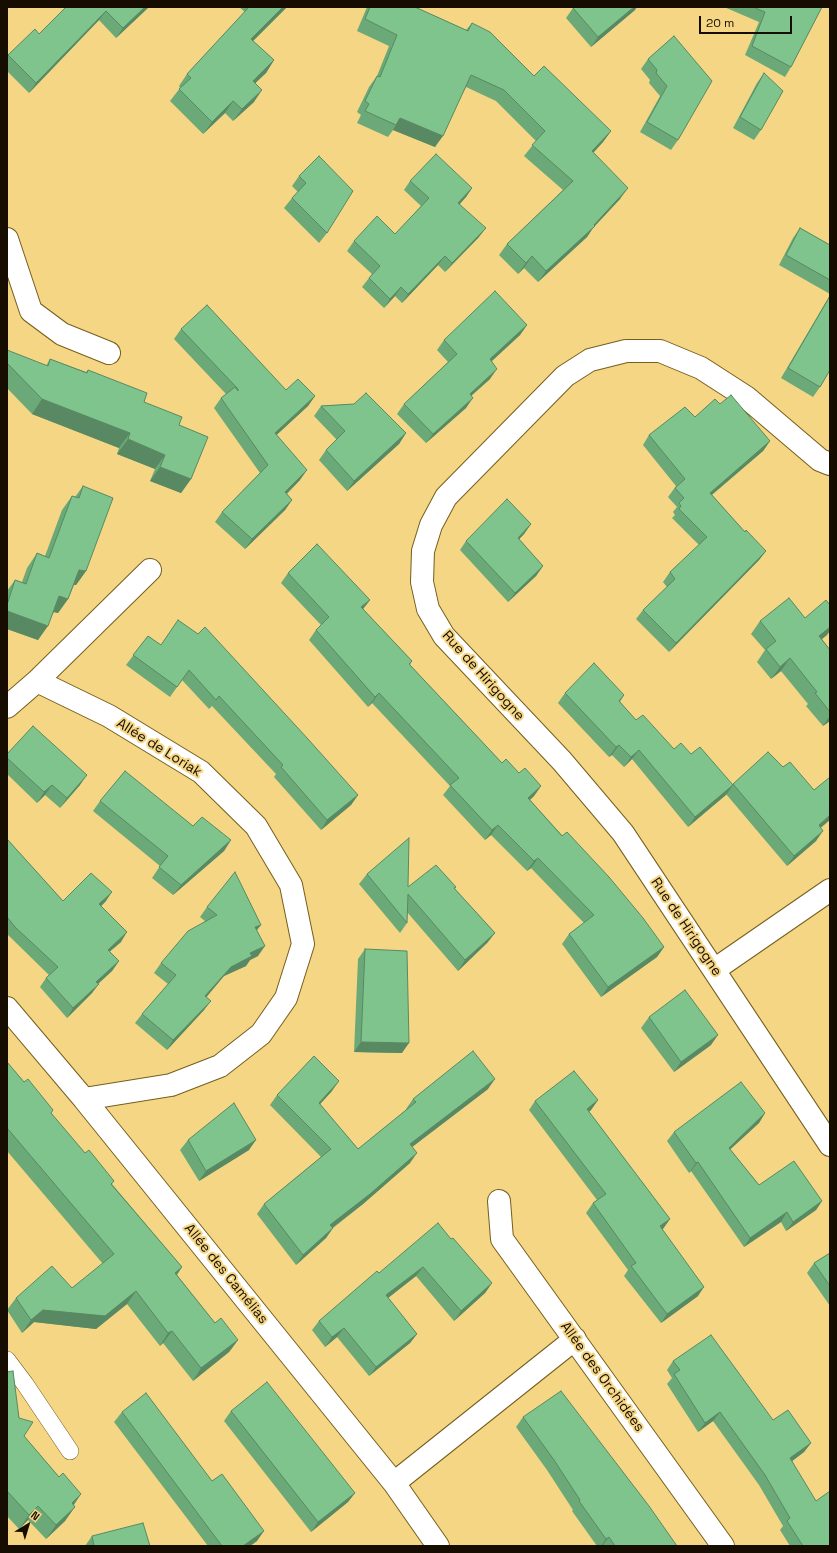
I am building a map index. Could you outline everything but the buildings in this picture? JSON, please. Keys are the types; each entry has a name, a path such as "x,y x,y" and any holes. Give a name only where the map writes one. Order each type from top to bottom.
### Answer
{"street":[{"path":"7,238 31,310 62,334 109,353"},
{"name":"Rue de Hirigogne","path":"830,464 820,460 746,397 701,368 660,351 626,350 590,360 565,376 446,497 431,525 423,551 422,582 428,609 444,636 562,761 623,833 830,1145"},
{"path":"7,707 36,681 150,570"},
{"name":"Allée de Loriak","path":"36,681 110,716 201,772 256,826 291,885 303,944 286,998 261,1034 220,1066 171,1085 84,1099"},
{"path":"714,970 830,890"},
{"name":"Allée des Camélias","path":"7,1008 84,1099 394,1483 438,1546"},
{"name":"Allée des Orchidées","path":"499,1201 502,1239 575,1338 723,1546"},
{"path":"394,1483 575,1338"}],"lane":[{"path":"7,1360 70,1451"}]}
